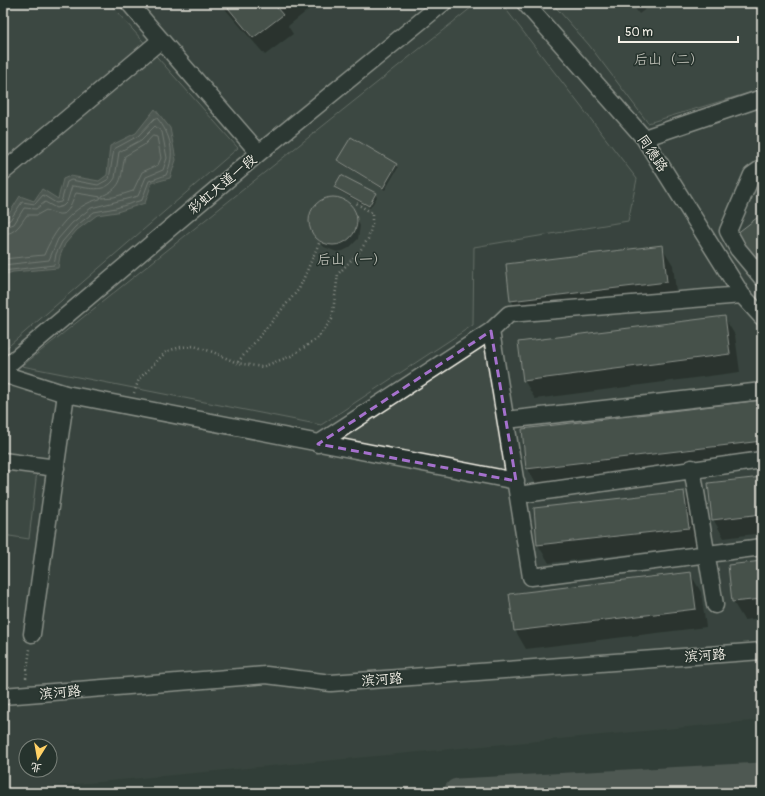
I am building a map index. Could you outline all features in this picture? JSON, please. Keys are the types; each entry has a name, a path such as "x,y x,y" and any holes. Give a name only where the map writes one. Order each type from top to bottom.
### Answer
{"street":[{"path":"129,3 259,153"},
{"name":"彩虹大道一段","path":"3,369 259,153 443,3"},
{"name":"同德路","path":"525,3 644,138 742,295 762,317"},
{"path":"3,172 160,40"},
{"path":"644,138 762,98"},
{"path":"762,168 752,175 728,231 738,249 762,278"},
{"path":"318,444 491,331 510,314 742,295"},
{"path":"491,331 531,577 762,547"},
{"path":"3,374 66,394 318,444 517,488 762,460"},
{"path":"506,420 762,391"},
{"path":"32,634 66,394"},
{"path":"3,461 56,468"},
{"path":"692,468 715,605"},
{"name":"滨河路","path":"3,696 266,675 331,683 762,651"}],"path":[{"path":"136,388 138,379 167,351 181,347 194,346 213,352 237,363 262,367 291,356 318,340 332,319 338,274 359,252 368,239 372,224 372,213 356,203"},
{"path":"237,363 299,289 320,241"},
{"path":"24,695 32,634"}],"highlighted area":[{"path":"491,331 516,481 318,444"}],"shaded area":[{"path":"3,3 762,3 762,720 3,791"}],"green space":[{"path":"3,3 109,3 238,148 3,351"},
{"name":"后山（一）","path":"477,3 501,3 637,179 628,221 474,247 473,325 321,425 22,366"},
{"name":"后山（二）","path":"552,3 762,3 762,89 648,123 589,45"},
{"path":"3,467 37,471 29,539 3,535"}],"water":[{"path":"155,109 170,128 176,160 170,178 152,183 145,203 117,212 97,215 77,230 65,244 60,256 58,268 13,272 3,275 3,220 7,217 20,196 34,201 42,189 58,199 63,179 70,176 99,181 107,175 110,146 136,133"}],"building":[{"path":"224,3 284,3 277,8 283,15 253,38"},
{"path":"351,137 397,164 383,188 337,160"},
{"path":"341,175 376,193 369,206 334,187"},
{"path":"328,197 338,197 350,204 357,216 357,226 350,238 338,245 328,245 320,241 313,234 309,226 309,216 313,208 320,201"},
{"path":"762,214 762,267 736,234"},
{"path":"663,245 667,282 510,301 506,264"},
{"path":"725,316 730,354 523,381 518,342"},
{"path":"762,400 762,441 526,469 522,429"},
{"path":"762,477 762,514 712,520 708,483"},
{"path":"684,491 689,528 537,545 534,508"},
{"path":"762,561 762,599 732,602 728,565"},
{"path":"691,572 696,609 514,631 509,594"}],"waterway":[{"path":"458,793 762,777"}]}
